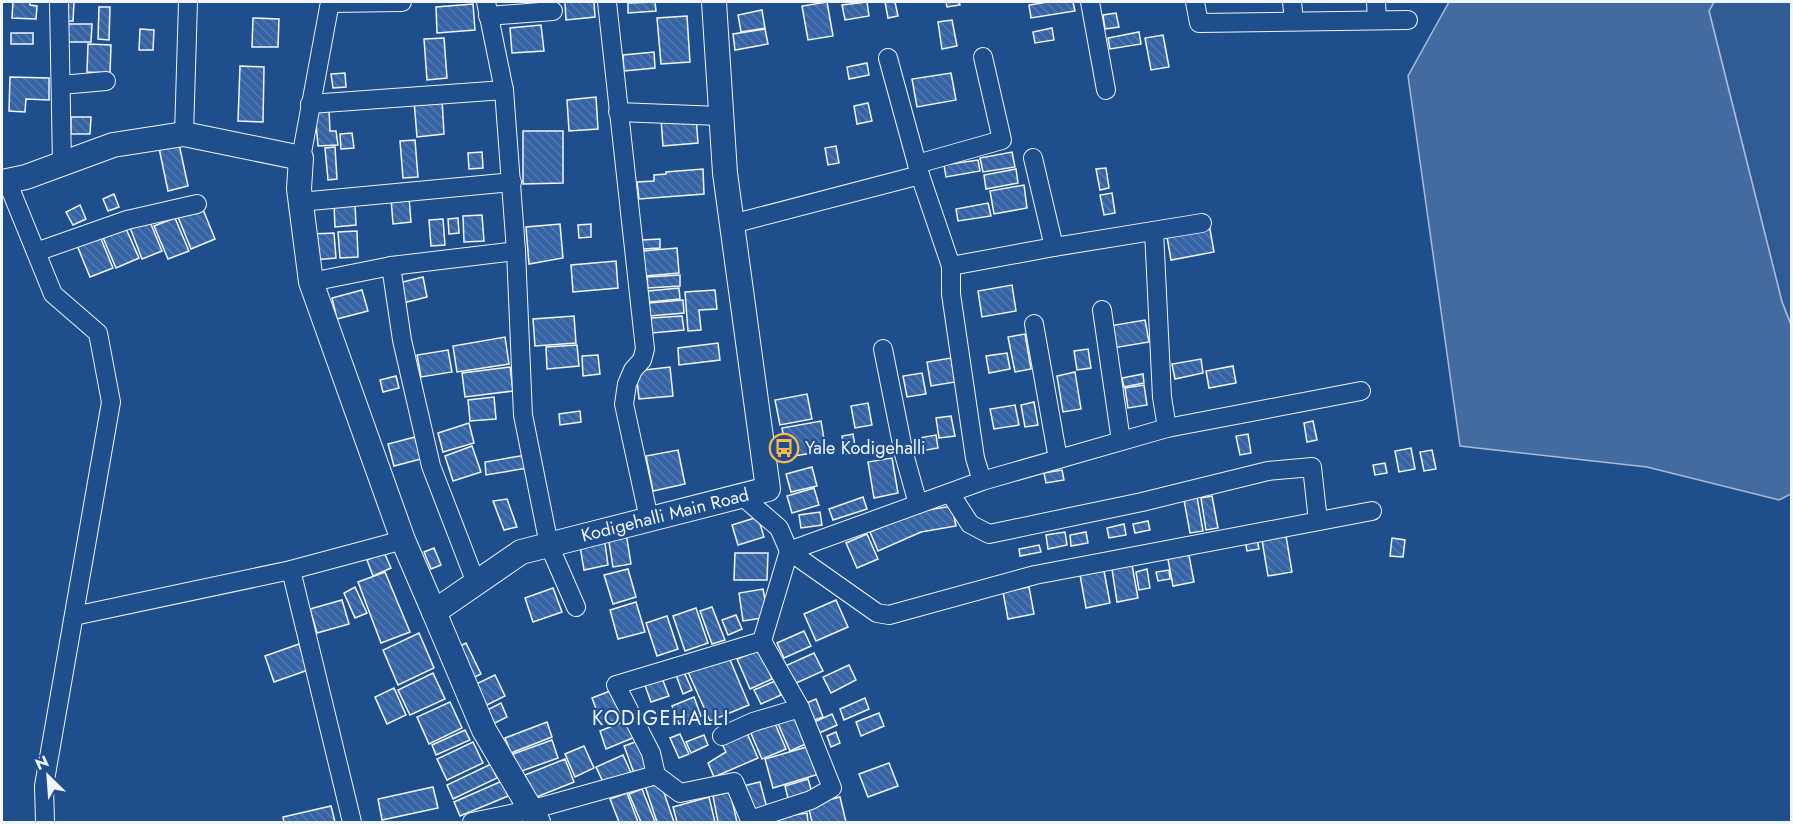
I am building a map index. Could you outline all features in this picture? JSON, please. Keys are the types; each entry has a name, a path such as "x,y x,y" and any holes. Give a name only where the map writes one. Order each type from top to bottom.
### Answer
{"street":[{"path":"59,2 62,164"},
{"path":"184,134 188,2"},
{"path":"402,2 330,2 301,158 300,202 311,282 403,540 484,730 534,816"},
{"path":"607,2 645,349 642,360 633,370 627,384 624,404 650,519"},
{"name":"Kodigehalli Main Road","path":"434,612 521,552 768,489 725,173 714,2"},
{"path":"1090,2 1106,90"},
{"path":"1195,2 1199,23 1408,20"},
{"path":"1292,2 1294,21"},
{"path":"1376,2 1377,20"},
{"path":"553,11 487,9 504,90 512,182 523,415 549,545 576,607"},
{"path":"732,224 919,170 1002,140 983,57"},
{"path":"888,58 919,170 951,266 951,294 975,458 982,481"},
{"path":"61,85 106,81"},
{"path":"310,104 504,90"},
{"path":"618,112 720,116"},
{"path":"45,822 44,786 111,402 98,333 53,294 4,181 26,177 113,145 184,134 301,158"},
{"path":"1033,158 1054,247"},
{"path":"300,202 512,182"},
{"path":"36,252 127,220 197,204"},
{"path":"951,266 1202,223"},
{"path":"1154,231 1162,397 1167,428"},
{"path":"311,282 391,266 516,251"},
{"path":"391,266 402,340 431,466 476,583"},
{"path":"1102,310 1121,441"},
{"path":"1034,324 1058,459"},
{"path":"883,349 904,454 918,504"},
{"path":"789,551 982,481 1167,428 1361,391"},
{"path":"950,493 970,524 989,534 1142,502 1268,471 1312,467 1318,521"},
{"path":"742,496 779,528 789,551 877,613 889,615 1035,575 1372,511"},
{"path":"74,616 291,570 403,540"},
{"path":"762,641 616,685 651,753 656,775 680,793 734,782 750,820 811,800 832,788 800,708 762,641 789,551"},
{"path":"291,570 352,822"},
{"path":"722,736 753,722 800,708"},
{"path":"472,822 534,816 656,775"}],"shaded area":[{"path":"1449,2 1714,2 1709,11 1782,302 1791,325 1791,494 1779,500 1647,467 1460,446 1408,76"},
{"path":"1714,2 1791,2 1791,325 1782,302 1709,11"}],"building":[{"path":"13,2 30,2 30,5 37,6 36,19 12,18"},
{"path":"61,2 74,2 73,21 60,21"},
{"path":"565,2 594,2 595,17 566,20"},
{"path":"655,2 656,11 628,13 628,3"},
{"path":"827,2 833,36 808,40 802,6"},
{"path":"867,2 869,16 845,20 842,5"},
{"path":"885,2 895,2 898,16 888,18"},
{"path":"946,2 959,2 960,5 947,7"},
{"path":"1073,2 1075,11 1031,18 1029,5"},
{"path":"473,4 475,30 437,33 436,7"},
{"path":"99,7 110,7 109,40 98,39"},
{"path":"762,10 765,28 741,32 738,15"},
{"path":"1116,13 1119,27 1105,29 1103,15"},
{"path":"687,16 690,62 661,64 657,18"},
{"path":"253,18 279,19 278,47 252,47"},
{"path":"952,20 957,46 942,49 938,22"},
{"path":"68,24 92,24 91,42 67,42"},
{"path":"541,25 544,51 512,53 510,28"},
{"path":"1052,28 1054,40 1035,43 1033,32"},
{"path":"140,29 154,30 153,50 139,50"},
{"path":"765,29 768,44 735,50 733,34"},
{"path":"1139,32 1141,44 1110,49 1108,38"},
{"path":"11,33 33,33 33,44 11,44"},
{"path":"1163,35 1169,67 1151,70 1145,38"},
{"path":"444,38 447,78 427,80 424,39"},
{"path":"88,44 111,45 110,73 87,72"},
{"path":"654,52 655,68 624,71 623,55"},
{"path":"867,63 869,75 849,79 847,67"},
{"path":"240,66 264,67 263,122 238,121"},
{"path":"345,73 346,87 333,88 331,74"},
{"path":"951,73 956,100 917,107 912,79"},
{"path":"10,77 49,78 49,100 26,99 25,112 9,111"},
{"path":"596,97 598,129 569,131 567,100"},
{"path":"442,99 444,134 417,137 414,101"},
{"path":"868,103 872,121 857,124 854,106"},
{"path":"329,110 330,131 336,131 338,145 318,146 315,111"},
{"path":"696,116 698,143 663,146 661,119"},
{"path":"71,117 91,117 90,134 71,134"},
{"path":"523,131 563,131 563,183 523,184"},
{"path":"352,133 354,148 341,149 340,134"},
{"path":"415,140 418,177 403,178 400,141"},
{"path":"179,144 188,186 168,191 159,148"},
{"path":"836,146 839,163 828,165 825,148"},
{"path":"335,147 337,179 328,180 325,148"},
{"path":"482,152 483,168 469,169 468,153"},
{"path":"1012,152 1015,167 983,172 980,158"},
{"path":"978,160 980,171 946,177 944,165"},
{"path":"1106,168 1109,188 1100,190 1096,169"},
{"path":"703,169 704,194 639,199 637,182 654,181 654,175 666,174 666,172"},
{"path":"1016,169 1018,183 986,189 984,175"},
{"path":"1024,185 1027,208 994,214 990,191"},
{"path":"1112,193 1115,213 1104,215 1100,195"},
{"path":"114,194 119,207 108,211 103,199"},
{"path":"409,197 411,222 393,224 391,198"},
{"path":"988,203 991,216 958,221 956,209"},
{"path":"355,204 356,225 335,227 334,205"},
{"path":"80,205 86,219 73,225 66,212"},
{"path":"202,207 215,239 191,249 178,217"},
{"path":"482,215 484,241 464,242 463,216"},
{"path":"148,217 162,251 142,259 129,225"},
{"path":"175,218 189,251 168,259 154,226"},
{"path":"458,218 459,233 449,234 448,219"},
{"path":"443,219 445,245 431,246 429,220"},
{"path":"124,224 139,258 116,268 101,233"},
{"path":"560,224 563,258 529,264 526,227"},
{"path":"591,224 591,237 579,238 578,225"},
{"path":"1209,224 1214,252 1171,260 1166,231"},
{"path":"357,231 358,257 340,258 338,232"},
{"path":"334,233 336,258 314,260 312,234"},
{"path":"99,234 113,268 90,277 76,243"},
{"path":"660,239 660,248 642,249 642,240"},
{"path":"677,248 679,273 645,276 642,251"},
{"path":"616,261 618,288 573,292 571,265"},
{"path":"680,275 680,286 648,288 647,277"},
{"path":"423,277 427,297 403,303 399,283"},
{"path":"1012,285 1016,311 982,317 978,291"},
{"path":"679,288 680,299 649,302 648,291"},
{"path":"362,290 368,311 337,319 332,298"},
{"path":"715,290 717,309 699,310 701,330 688,331 685,292"},
{"path":"683,300 684,313 650,316 649,303"},
{"path":"574,316 576,343 535,346 533,319"},
{"path":"682,316 684,330 652,333 651,318"},
{"path":"1145,320 1149,342 1113,348 1109,326"},
{"path":"1025,334 1031,369 1015,372 1008,337"},
{"path":"505,337 509,364 457,372 453,346"},
{"path":"718,343 720,360 679,365 678,348"},
{"path":"577,345 579,366 547,369 546,347"},
{"path":"1088,349 1091,368 1077,370 1074,351"},
{"path":"448,350 452,372 421,377 417,355"},
{"path":"1007,353 1010,369 989,373 986,356"},
{"path":"598,355 600,374 583,376 582,356"},
{"path":"951,358 955,382 931,386 927,362"},
{"path":"1201,359 1203,373 1175,379 1172,364"},
{"path":"1233,366 1236,383 1209,388 1206,371"},
{"path":"510,367 513,391 465,397 462,373"},
{"path":"670,367 673,396 639,399 636,371"},
{"path":"1075,372 1081,409 1063,412 1057,376"},
{"path":"922,373 926,394 907,397 903,376"},
{"path":"1143,374 1144,383 1124,387 1122,378"},
{"path":"396,376 399,388 383,392 380,380"},
{"path":"1144,385 1147,405 1128,408 1125,388"},
{"path":"807,394 812,419 780,425 775,400"},
{"path":"494,397 496,419 470,421 468,400"},
{"path":"1034,402 1038,425 1025,427 1021,405"},
{"path":"868,403 872,425 855,428 851,406"},
{"path":"1015,405 1019,425 994,429 990,409"},
{"path":"580,411 581,422 560,425 559,414"},
{"path":"951,416 955,436 939,438 936,418"},
{"path":"821,421 826,451 787,457 782,428"},
{"path":"1313,421 1317,440 1307,442 1304,423"},
{"path":"469,423 474,443 443,452 438,433"},
{"path":"853,434 856,452 845,454 842,436"},
{"path":"1248,434 1251,453 1240,455 1236,436"},
{"path":"936,435 938,448 915,452 913,439"},
{"path":"415,437 421,459 394,466 388,444"},
{"path":"472,446 481,472 453,481 445,456"},
{"path":"1411,448 1415,469 1399,472 1395,451"},
{"path":"678,450 685,484 653,491 646,456"},
{"path":"1432,450 1436,469 1424,471 1420,452"},
{"path":"526,455 528,468 486,475 485,462"},
{"path":"892,458 898,493 874,498 868,462"},
{"path":"1385,463 1387,473 1375,475 1373,465"},
{"path":"812,467 817,486 791,492 786,474"},
{"path":"1062,470 1064,480 1046,483 1044,473"},
{"path":"814,488 819,505 792,513 787,496"},
{"path":"1212,496 1218,528 1206,530 1201,498"},
{"path":"863,497 867,509 833,520 829,509"},
{"path":"1197,497 1203,531 1190,533 1184,500"},
{"path":"507,499 517,527 504,530 493,501"},
{"path":"952,506 956,526 921,532 878,551 870,532 916,512"},
{"path":"820,512 822,525 801,528 799,515"},
{"path":"758,517 764,537 738,545 732,525"},
{"path":"1148,521 1150,530 1135,533 1133,524"},
{"path":"1124,524 1126,535 1109,538 1107,528"},
{"path":"1065,532 1067,545 1048,549 1046,535"},
{"path":"1086,532 1088,543 1071,546 1070,535"},
{"path":"626,533 631,564 613,567 608,536"},
{"path":"867,534 878,559 857,568 846,543"},
{"path":"604,536 608,565 584,570 579,540"},
{"path":"1286,536 1292,572 1268,576 1262,540"},
{"path":"1257,538 1259,549 1247,551 1245,540"},
{"path":"1392,538 1405,540 1403,557 1390,556"},
{"path":"1039,545 1041,552 1020,556 1019,549"},
{"path":"434,548 441,565 431,569 424,552"},
{"path":"1188,550 1194,582 1173,586 1167,554"},
{"path":"384,552 391,568 373,576 367,560"},
{"path":"735,553 768,553 767,580 734,580"},
{"path":"1132,565 1138,598 1117,602 1112,569"},
{"path":"628,569 636,597 613,604 604,575"},
{"path":"1147,569 1150,588 1139,590 1136,572"},
{"path":"1169,570 1170,579 1158,581 1156,572"},
{"path":"1104,571 1110,603 1086,608 1080,575"},
{"path":"385,572 410,632 381,643 358,582"},
{"path":"355,587 367,613 355,618 344,593"},
{"path":"1029,587 1034,614 1008,619 1003,592"},
{"path":"553,588 562,612 533,622 525,598"},
{"path":"763,589 768,617 743,621 739,593"},
{"path":"342,600 349,624 317,633 310,609"},
{"path":"836,600 848,627 816,641 804,614"},
{"path":"636,602 645,632 618,639 610,610"},
{"path":"712,607 725,640 712,644 700,611"},
{"path":"696,608 708,643 685,651 673,616"},
{"path":"736,615 742,629 728,635 722,620"},
{"path":"667,616 678,649 657,656 646,623"},
{"path":"804,631 811,646 784,658 777,643"},
{"path":"419,633 434,668 398,685 383,650"},
{"path":"466,643 481,674 469,680 454,649"},
{"path":"299,644 308,670 274,682 265,656"},
{"path":"760,650 772,679 750,689 737,659"},
{"path":"814,653 823,671 794,684 785,666"},
{"path":"728,655 749,705 710,721 688,672"},
{"path":"849,665 856,680 831,693 823,677"},
{"path":"684,672 692,690 683,694 676,675"},
{"path":"433,673 445,699 410,715 398,690"},
{"path":"660,673 669,696 651,702 643,680"},
{"path":"495,675 505,696 485,706 474,685"},
{"path":"775,681 781,695 761,704 754,690"},
{"path":"394,688 406,715 387,724 375,697"},
{"path":"615,689 626,716 602,725 592,698"},
{"path":"694,697 701,716 679,724 672,706"},
{"path":"865,698 869,709 844,720 840,709"},
{"path":"816,699 823,717 809,722 802,705"},
{"path":"450,702 462,728 429,744 417,717"},
{"path":"501,703 507,717 491,725 485,711"},
{"path":"796,711 810,742 790,751 776,719"},
{"path":"879,713 884,726 861,736 856,722"},
{"path":"832,714 837,725 817,734 812,723"},
{"path":"773,719 786,749 762,759 749,729"},
{"path":"628,720 635,737 606,749 600,731"},
{"path":"547,722 552,737 511,753 505,738"},
{"path":"465,730 470,740 436,755 432,745"},
{"path":"836,732 840,743 831,747 827,736"},
{"path":"747,733 758,758 714,777 708,763 726,752 722,744"},
{"path":"680,734 689,754 679,758 670,738"},
{"path":"704,735 708,745 691,753 686,742"},
{"path":"552,740 558,758 519,772 513,754"},
{"path":"641,740 651,766 634,773 624,746"},
{"path":"473,742 483,763 447,780 437,759"},
{"path":"584,746 594,768 575,777 565,754"},
{"path":"810,746 819,774 773,788 765,759"},
{"path":"623,755 632,775 605,786 596,767"},
{"path":"565,759 574,782 534,798 525,775"},
{"path":"889,763 898,786 868,797 859,774"},
{"path":"491,764 497,778 453,799 447,785"},
{"path":"808,779 813,796 789,802 785,786"},
{"path":"502,781 508,796 460,816 454,802"},
{"path":"660,781 674,822 657,822 645,786"},
{"path":"760,782 767,808 750,812 743,786"},
{"path":"433,787 438,808 382,820 378,799"},
{"path":"642,789 655,822 641,822 629,794"},
{"path":"730,792 737,822 718,822 713,796"},
{"path":"627,793 638,822 619,822 610,799"},
{"path":"709,797 715,822 677,822 673,807"},
{"path":"840,797 846,822 812,822 808,805"},
{"path":"331,806 335,822 284,822 283,817"},
{"path":"807,813 808,822 745,822"}],"place":[{"name":"Yale Kodigehalli","path":"784,448"}],"district":[{"name":"KODIGEHALLI","path":"661,718"}]}
